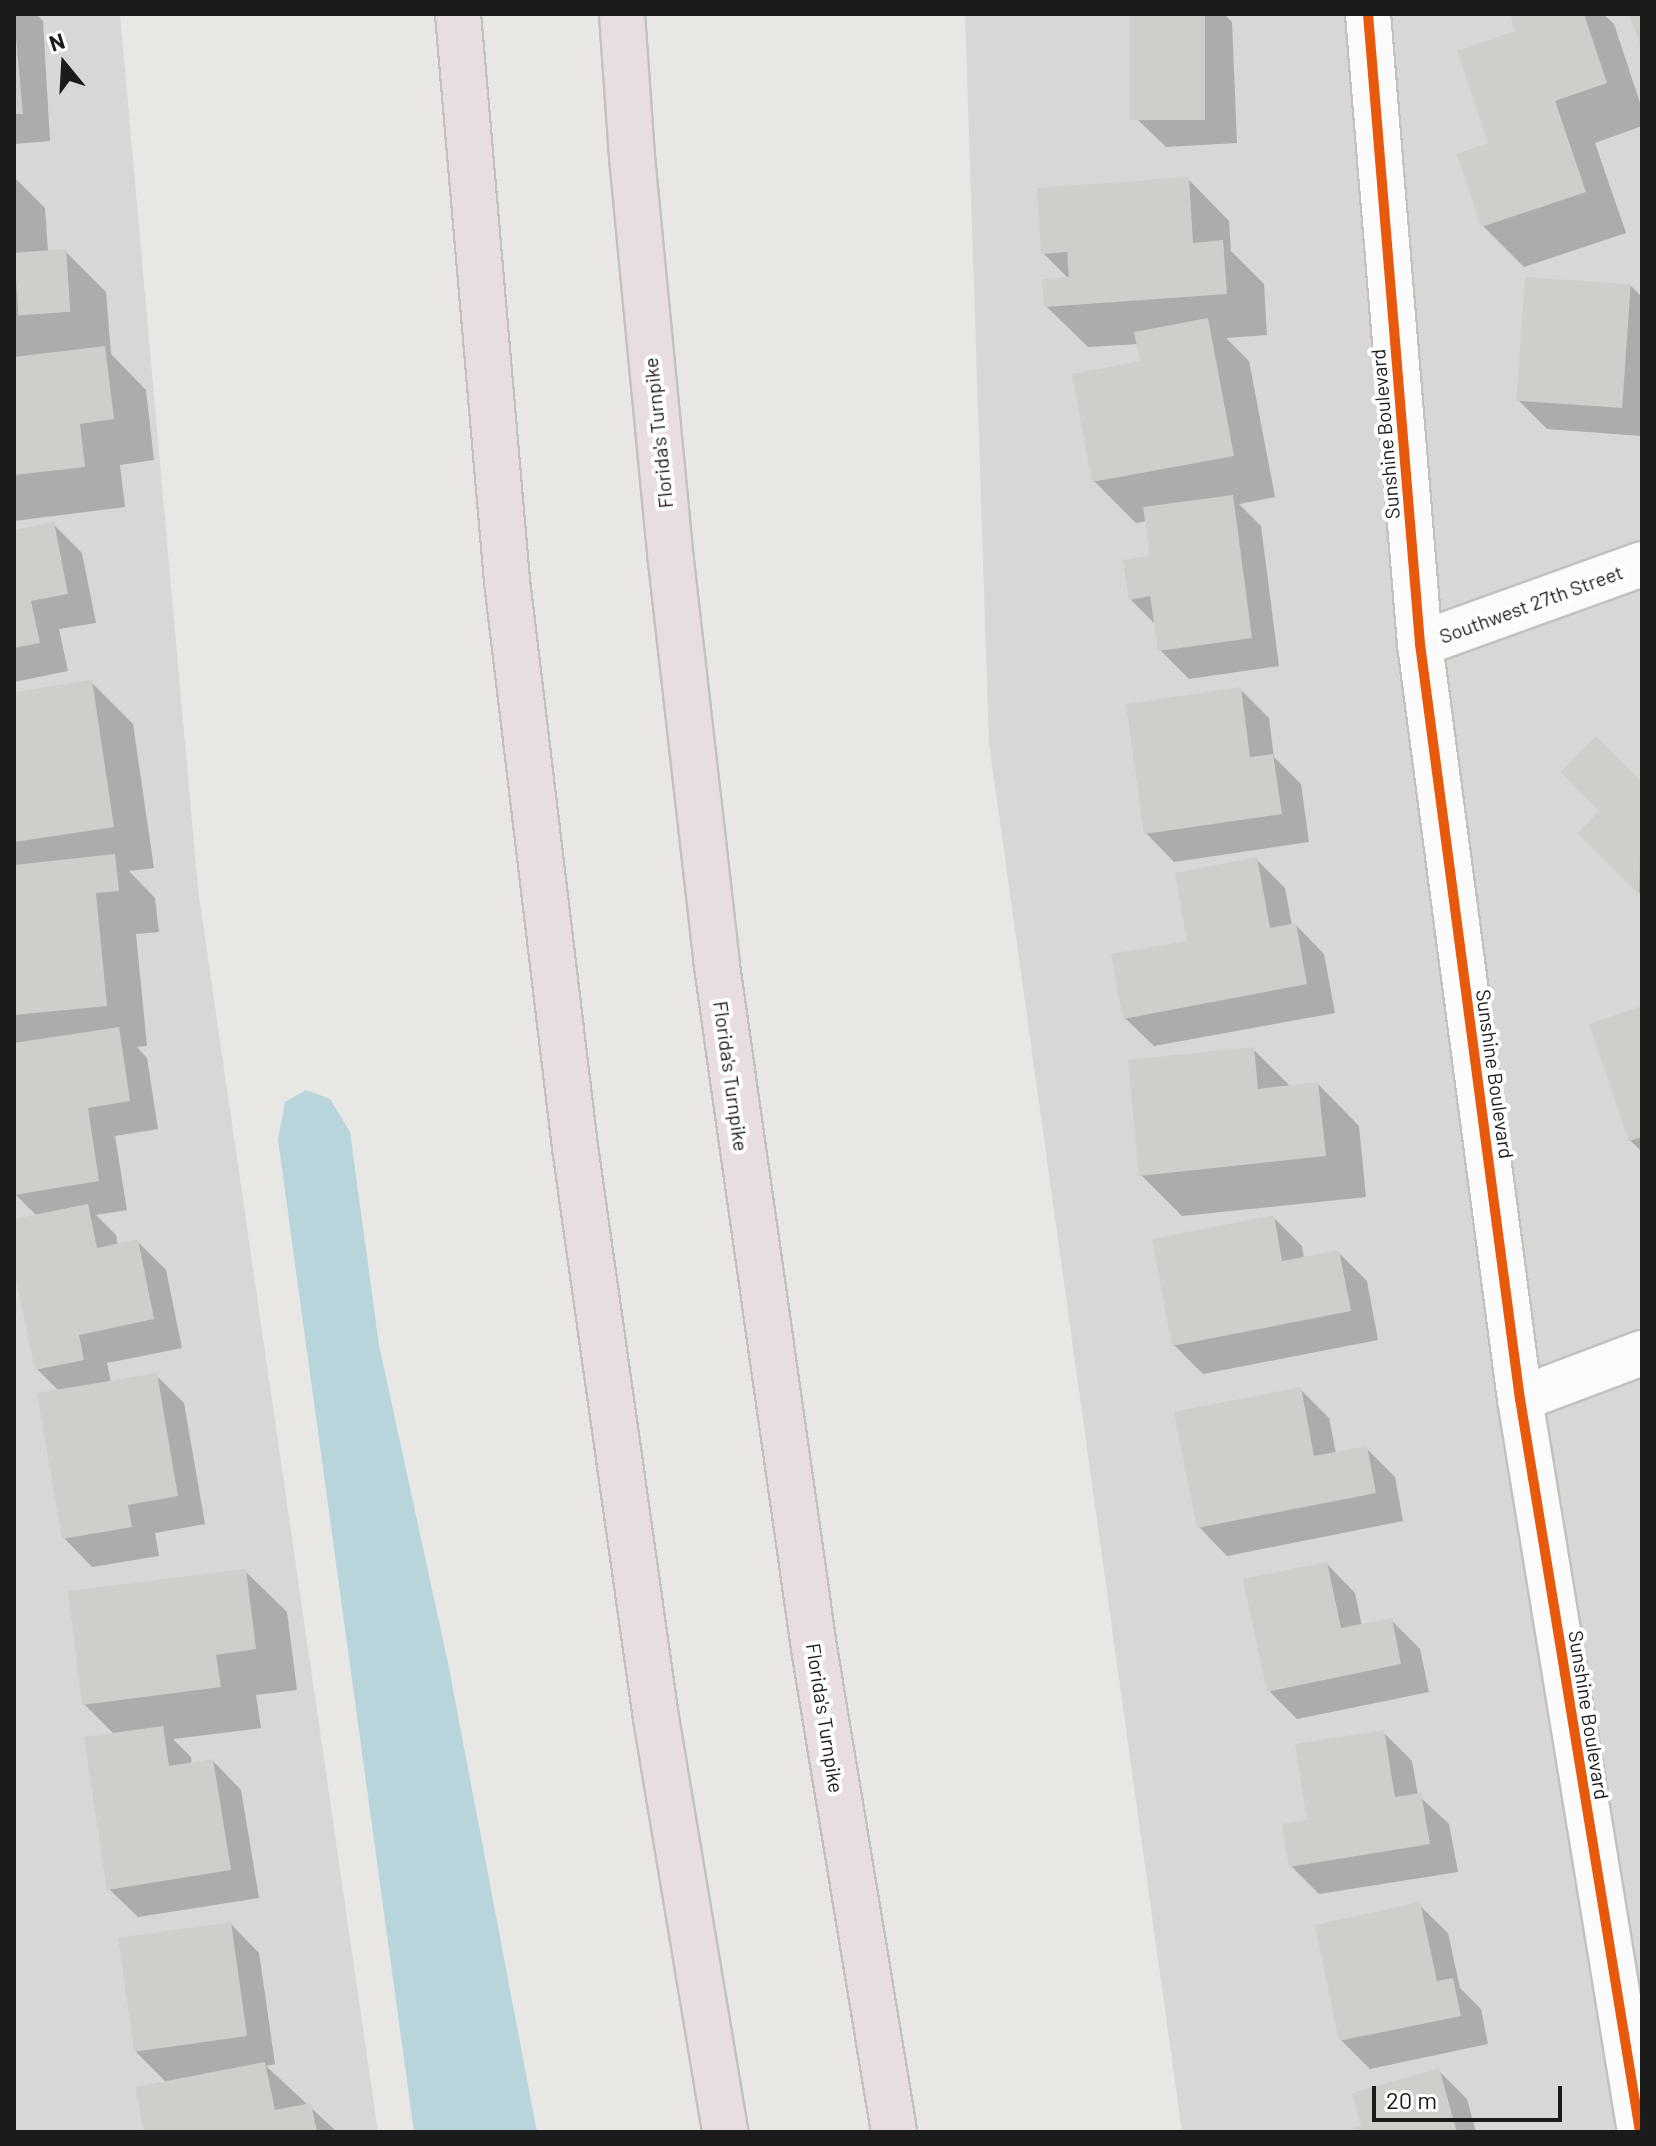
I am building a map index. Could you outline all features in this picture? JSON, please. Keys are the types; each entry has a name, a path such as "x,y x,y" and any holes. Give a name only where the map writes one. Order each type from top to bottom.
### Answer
{"highway":[{"path":"458,14 507,581 573,1132 656,1718 725,2132"},
{"name":"Florida's Turnpike","path":"622,14 632,157 669,545 716,959 814,1648 894,2132"}],"street":[{"name":"Sunshine Boulevard","path":"1368,14 1420,644 1520,1399 1638,2108"},
{"name":"Southwest 27th Street","path":"1420,644 1642,564"},
{"path":"1520,1399 1642,1353"}],"shaded area":[{"path":"14,14 120,14 198,889 378,2132 14,2132"},
{"path":"965,14 1642,14 1642,2132 1182,2132 989,743"}],"water":[{"path":"306,1090 330,1099 350,1132 379,1345 448,1663 537,2132 414,2132 278,1140 285,1102"}],"building":[{"path":"1130,14 1205,14 1205,120 1130,120"},
{"path":"1510,14 1584,14 1607,83 1555,101 1586,192 1481,227 1457,154 1488,143 1457,51 1515,31"},
{"path":"1629,14 1642,14 1642,49"},
{"path":"14,15 23,114 14,114"},
{"path":"1189,177 1193,243 1223,240 1227,294 1044,307 1042,279 1069,277 1067,252 1041,254 1037,188"},
{"path":"66,249 70,312 19,315 14,253"},
{"path":"1525,277 1631,284 1622,408 1516,401"},
{"path":"1208,318 1234,456 1092,482 1072,374 1140,361 1134,332"},
{"path":"105,346 114,419 80,424 85,467 14,475 14,357"},
{"path":"1233,495 1252,638 1158,651 1150,596 1129,600 1123,560 1150,556 1143,507"},
{"path":"54,522 68,594 31,601 40,643 14,648 14,530"},
{"path":"92,680 114,827 14,842 14,692"},
{"path":"1241,687 1250,757 1273,754 1282,814 1144,834 1126,704"},
{"path":"1596,736 1642,782 1639,895 1577,833 1599,811 1561,772"},
{"path":"115,854 119,891 96,893 107,1006 14,1015 14,865"},
{"path":"1257,857 1270,928 1296,923 1307,984 1123,1019 1111,954 1187,941 1175,873"},
{"path":"1642,1006 1642,1137 1629,1141 1589,1024"},
{"path":"119,1027 130,1101 88,1108 99,1181 14,1195 14,1043"},
{"path":"1254,1047 1258,1089 1318,1082 1326,1156 1139,1176 1128,1060"},
{"path":"88,1204 97,1248 138,1239 154,1319 79,1335 84,1360 35,1370 14,1270 14,1219"},
{"path":"1274,1215 1282,1261 1339,1250 1351,1311 1172,1346 1152,1239"},
{"path":"157,1373 178,1496 128,1505 132,1527 62,1539 37,1393"},
{"path":"1301,1387 1314,1456 1367,1446 1376,1493 1197,1528 1174,1412"},
{"path":"1327,1562 1341,1628 1392,1618 1401,1664 1267,1692 1243,1579"},
{"path":"246,1569 256,1649 216,1655 221,1687 82,1705 68,1591"},
{"path":"163,1726 169,1766 213,1759 231,1870 107,1890 84,1737"},
{"path":"1384,1730 1395,1797 1421,1793 1430,1844 1289,1867 1282,1824 1307,1820 1295,1744"},
{"path":"1420,1902 1437,1981 1453,1978 1461,2016 1339,2041 1315,1925"},
{"path":"231,1922 247,2036 134,2052 118,1938"},
{"path":"265,2062 275,2110 311,2103 317,2132 144,2132 135,2087"},
{"path":"1439,2068 1457,2132 1343,2132 1361,2126 1352,2093"}],"cycle path":[{"path":"1368,14 1420,644 1520,1399 1640,2132"}]}
